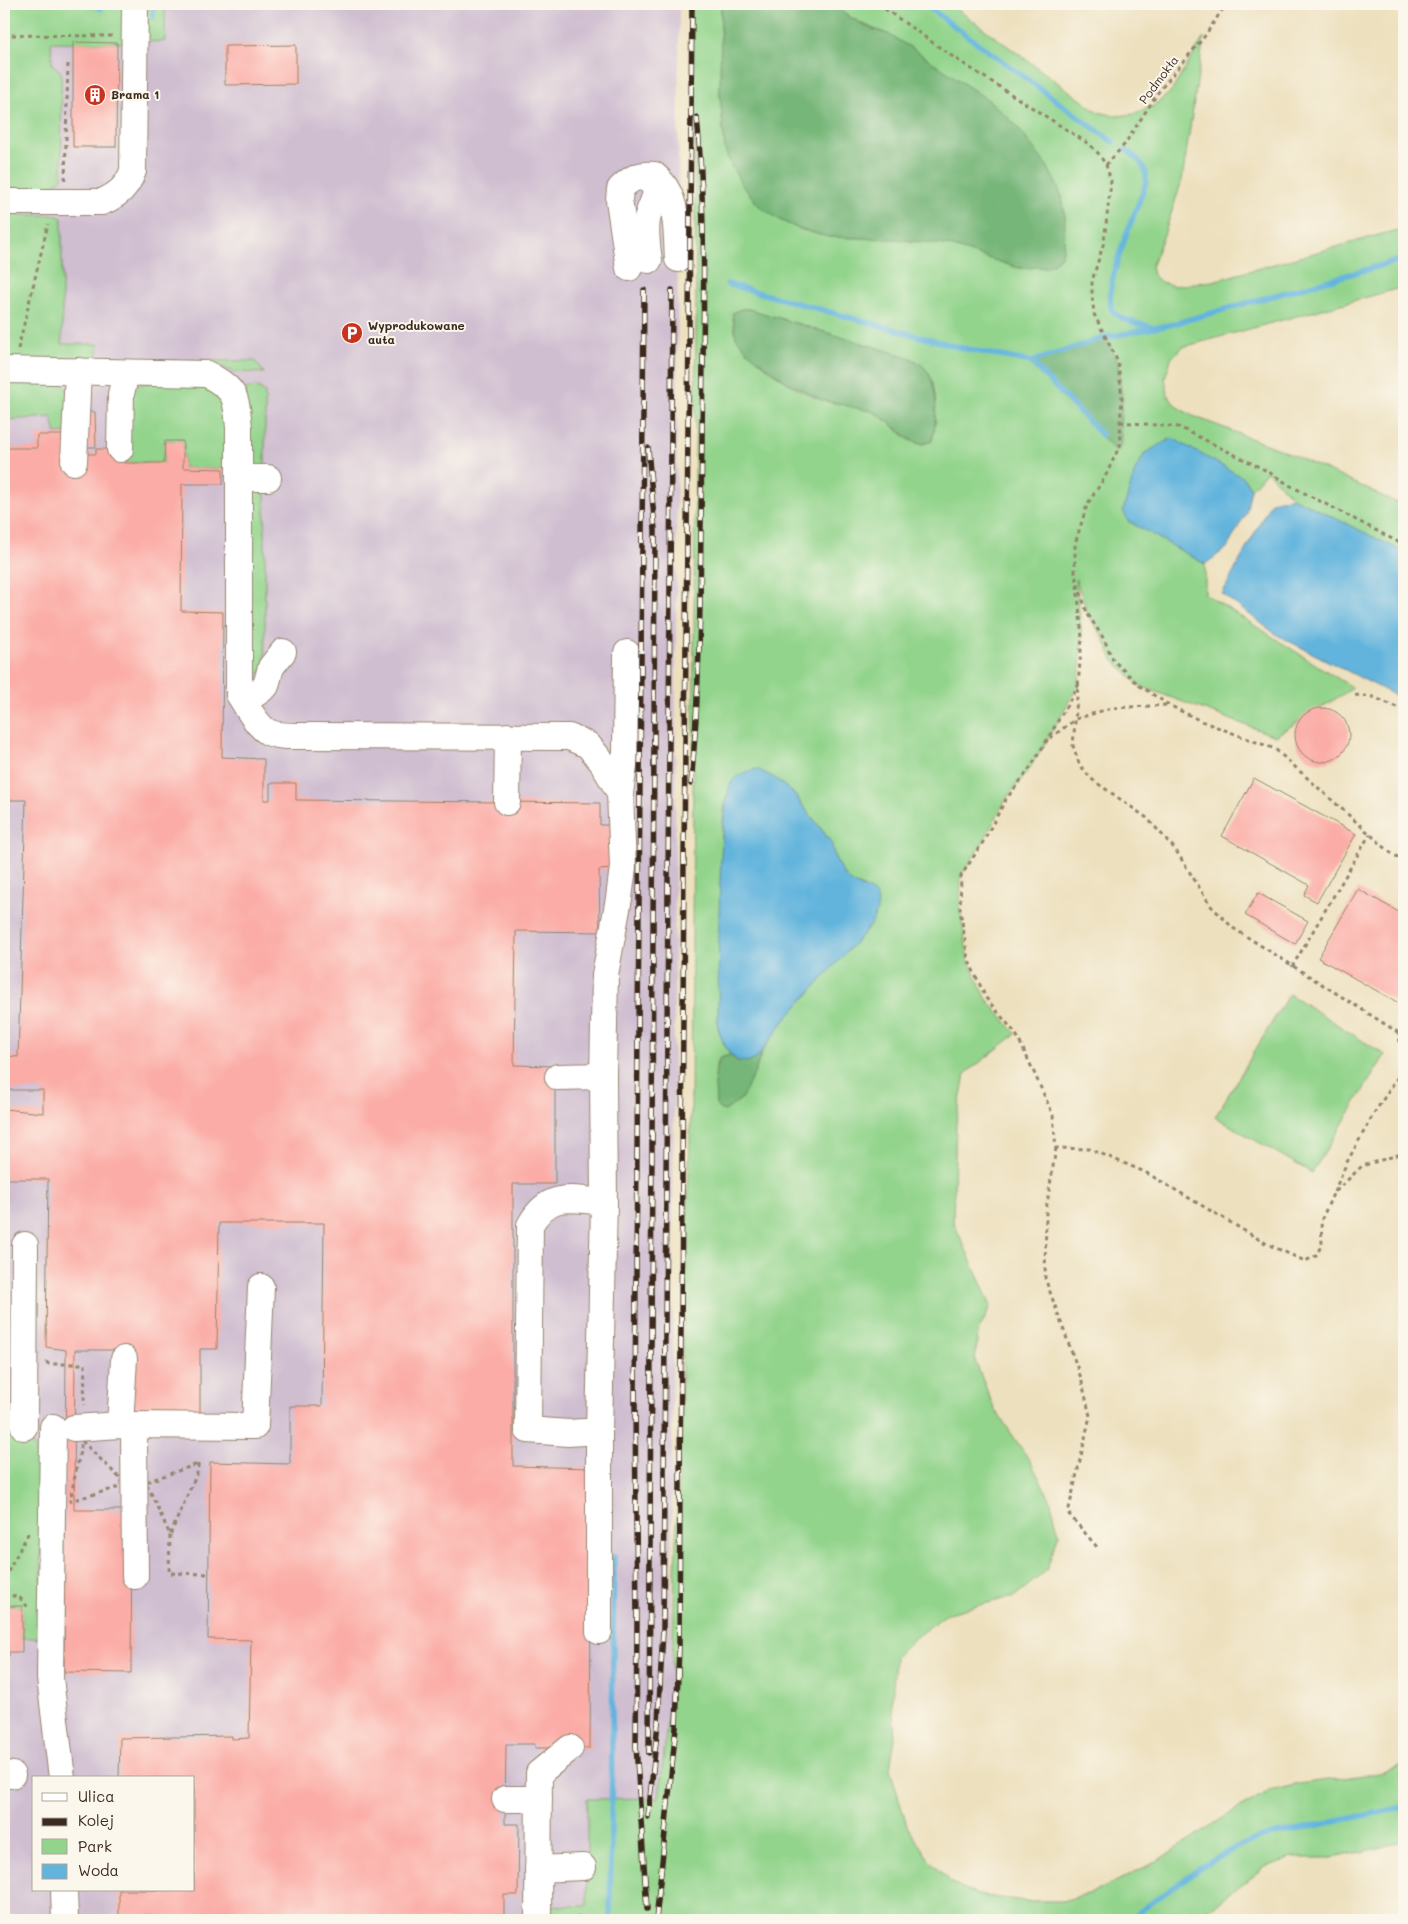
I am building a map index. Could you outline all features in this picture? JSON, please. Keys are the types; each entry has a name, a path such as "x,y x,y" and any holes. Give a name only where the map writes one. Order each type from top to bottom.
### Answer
{"lane":[{"path":"4,202 102,202 122,190 129,181 133,171 135,4"},
{"path":"639,264 646,222 656,193 652,183 647,178 638,176 654,176 665,186 674,212 678,259"},
{"path":"8,370 207,374 226,385 236,400 239,428 239,694 253,716 268,732 284,735 569,737 588,745 602,762 620,793"},
{"path":"74,462 78,371"},
{"path":"120,449 120,394 126,373"},
{"path":"240,478 268,478"},
{"path":"239,694 257,693 266,686 271,667 283,652"},
{"path":"599,1631 599,1432 604,1202 603,1076 605,975 623,867 620,793 626,752 627,654"},
{"path":"508,736 508,802"},
{"path":"558,1077 603,1076"},
{"path":"599,1432 568,1433 528,1430 530,1225 538,1212 548,1204 562,1198 604,1202"},
{"path":"25,1245 14,1426 255,1426 260,1287"},
{"path":"124,1359 135,1576"},
{"path":"62,1776 50,1678 72,1426"},
{"path":"538,1920 539,1773 570,1748"},
{"path":"506,1799 539,1799"},
{"path":"538,1869 583,1867"},
{"path":"64,1892 65,1920"}],"path":[{"path":"878,4 956,59 1089,144 1106,165 1111,181 1104,242 1092,281 1092,296 1094,314 1118,362 1122,399 1121,443 1088,505 1075,544 1082,638 1074,746 1079,763 1090,778 1147,818 1175,849 1210,906 1233,928 1404,1036"},
{"name":"Podmokła","path":"1106,165 1124,146 1159,91 1204,37 1226,4"},
{"path":"4,35 121,36"},
{"path":"66,180 68,62"},
{"path":"4,405 8,370 49,217 51,202"},
{"path":"1120,422 1179,427 1267,471 1291,486 1404,545"},
{"path":"1076,575 1087,613 1104,639 1113,660 1140,686 1169,705 1201,722 1276,749 1370,834 1404,861"},
{"path":"1078,684 1047,740 1028,771 1006,799 983,842 961,876 960,909 968,959 986,998 1016,1034 1053,1115 1056,1148 1046,1210 1045,1278 1081,1378 1090,1416 1068,1513 1097,1547"},
{"path":"1355,695 1373,697 1404,710"},
{"path":"1047,740 1076,720 1111,708 1169,705"},
{"path":"1292,967 1370,834"},
{"path":"4,999 11,999"},
{"path":"1056,1148 1090,1149 1145,1172 1267,1244 1305,1261 1316,1256 1322,1244 1321,1221 1347,1162 1373,1115 1402,1069 1399,1033"},
{"path":"1333,1194 1362,1166 1404,1153"},
{"path":"49,1364 85,1364 72,1426 70,1501 127,1484 95,1454 72,1426"},
{"path":"170,1534 146,1482 198,1464 198,1471 170,1534 169,1573 208,1574"},
{"path":"4,1579 31,1528"},
{"path":"4,1594 20,1598 29,1608"}],"shaded area":[{"path":"165,4 679,4 671,1687 659,1798 588,1799 587,1906 578,1904 529,1920 4,1920 4,42 117,43 165,40"}],"green space":[{"path":"4,4 165,4 165,41 117,43 51,42 52,64 61,72 62,178 49,189 4,188"},
{"path":"687,4 721,4 720,94 725,150 731,165 751,196 780,220 799,229 828,237 895,239 947,245 1019,268 1046,267 1053,264 1062,254 1065,217 1062,197 1047,166 991,102 888,34 858,21 831,4 950,4 1098,112 1117,116 1134,114 1153,106 1171,92 1204,37 1182,180 1151,267 1153,275 1161,282 1175,286 1213,281 1404,228 1404,287 1183,347 1171,359 1165,378 1168,396 1177,407 1193,416 1289,453 1404,506 1404,553 1292,497 1267,471 1251,489 1244,478 1128,521 1205,564 1205,594 1353,688 1275,736 1140,686 1113,660 1104,639 1087,613 1076,579 1082,638 1079,684 1028,771 1006,799 983,842 961,876 960,909 968,959 986,998 1016,1034 965,1074 956,1123 953,1221 991,1306 978,1332 975,1361 994,1408 1030,1461 1050,1499 1059,1534 1046,1571 1015,1596 948,1613 917,1636 895,1657 892,1704 895,1737 890,1769 907,1826 928,1858 950,1882 978,1895 1025,1901 1062,1901 1097,1891 1157,1861 1232,1812 1270,1791 1299,1784 1380,1773 1404,1765 1404,1839 1379,1848 1332,1858 1292,1858 1263,1868 1195,1920 529,1920 529,1905 587,1906 587,1799 659,1798 671,1687 691,1110 696,307 694,83","holes":["749,309 911,358 920,363 929,374 936,403 932,441 922,444 915,443 874,412 822,400 798,389 775,374 754,357 736,337 736,311","1106,337 1122,399 1121,443 1118,452 1031,362","793,793 832,843 835,859 844,875 852,883 864,887 871,925 784,1021 762,1052 754,1074 716,1105 716,1064 720,1058 730,1055 718,1028 722,829 726,796"]},
{"path":"721,4 831,4 849,17 872,29 888,34 915,50 991,102 1015,124 1047,166 1057,185 1062,197 1065,217 1062,254 1053,264 1046,267 1019,268 947,245 895,239 828,237 799,229 780,220 759,206 742,185 725,150 720,94"},
{"path":"4,215 55,215 62,218 62,344 98,344 98,360 255,361 264,373 233,372 220,365 10,361 4,356"},
{"path":"742,309 749,309 911,358 920,363 929,374 936,403 932,441 922,444 909,439 874,412 822,400 784,380 747,351 736,337 732,313"},
{"path":"1106,337 1118,362 1122,399 1121,443 1117,453 1031,362"},
{"path":"193,378 220,394 234,430 227,467 223,469 183,468 183,441 165,441 164,463 125,463 132,385"},
{"path":"4,379 64,384 69,395 68,433 56,434 52,417 4,420"},
{"path":"256,387 265,393 265,667 254,681 248,677 244,389"},
{"path":"1289,994 1385,1055 1312,1173 1215,1117"},
{"path":"762,1052 754,1074 741,1099 725,1111 719,1109 716,1105 715,1081 716,1069 720,1058 730,1055 738,1061 756,1059"},
{"path":"19,1435 34,1447 42,1468 41,1638 22,1638 22,1606 4,1606 4,1439"}],"water":[{"path":"1172,438 1244,478 1251,489 1246,513 1227,548 1205,564 1128,521 1123,511 1135,471 1145,453"},
{"path":"1292,497 1404,552 1404,700 1277,635 1222,594 1271,502"},
{"path":"757,769 775,778 793,793 832,843 836,860 842,871 854,884 873,893 877,898 878,905 871,925 784,1021 756,1059 749,1062 738,1061 730,1054 718,1028 719,897 724,822 728,795 735,778"}],"building":[{"name":"Brama 1","path":"73,42 117,43 116,147 73,147"},
{"path":"296,45 296,84 225,85 225,46"},
{"path":"81,411 95,412 96,447 80,447"},
{"path":"37,435 67,435 84,454 96,454 96,449 125,449 125,463 164,463 165,441 183,441 183,468 223,469 223,484 182,484 181,611 223,612 222,757 264,759 264,800 270,800 270,783 296,783 296,800 600,803 600,825 611,825 611,869 599,870 600,932 516,931 514,1065 555,1066 555,1184 513,1184 513,1466 592,1468 590,1748 535,1748 535,1744 506,1744 505,1824 519,1824 518,1895 504,1895 504,1920 119,1920 119,1892 195,1892 195,1776 119,1776 120,1738 232,1736 232,1739 249,1738 251,1640 208,1639 210,1462 290,1464 290,1406 322,1406 324,1223 219,1223 217,1349 200,1349 200,1422 128,1422 132,1350 75,1350 74,1510 132,1510 131,1673 64,1672 66,1350 46,1347 48,1179 4,1179 4,1109 43,1113 43,1090 9,1090 9,1085 4,1084 4,1065 9,1066 9,1056 18,1057 26,800 4,800 4,448 37,448"},
{"path":"1322,708 1332,710 1341,716 1347,725 1349,735 1347,745 1341,754 1332,760 1322,762 1312,760 1303,754 1297,745 1295,735 1297,725 1303,716 1312,710"},
{"path":"1254,778 1356,834 1317,902 1304,895 1309,885 1222,836"},
{"path":"1358,889 1404,915 1404,1006 1318,958"},
{"path":"1258,893 1308,921 1295,944 1245,915"},
{"path":"4,1011 7,1011 7,1032 4,1032"},
{"path":"4,1606 22,1606 22,1652 9,1652 9,1656 4,1656"}],"waterway":[{"path":"94,4 101,9"},
{"path":"153,4 153,17"},
{"path":"924,4 1113,142"},
{"path":"1126,150 1143,166 1146,183 1118,257 1110,302 1113,311 1120,317 1151,327"},
{"path":"727,284 962,348 1031,362 1106,337 1169,325 1404,259"},
{"path":"1031,362 1102,435"},
{"path":"610,1920 614,1557"},
{"path":"1128,1920 1207,1864 1223,1854 1258,1838 1404,1807"}],"railway":[{"path":"656,1920 676,1727 679,1647 692,4"},
{"path":"691,784 695,741 701,570 703,238 697,117"},
{"path":"644,290 635,1403 636,1746 647,1909"},
{"path":"648,1817 658,1723 663,1630 672,290"},
{"path":"648,448 655,530 649,1753"}],"place":[{"name":"Brama 1","path":"95,95"},
{"name":"Wyprodukowane auta","path":"352,333"}]}
